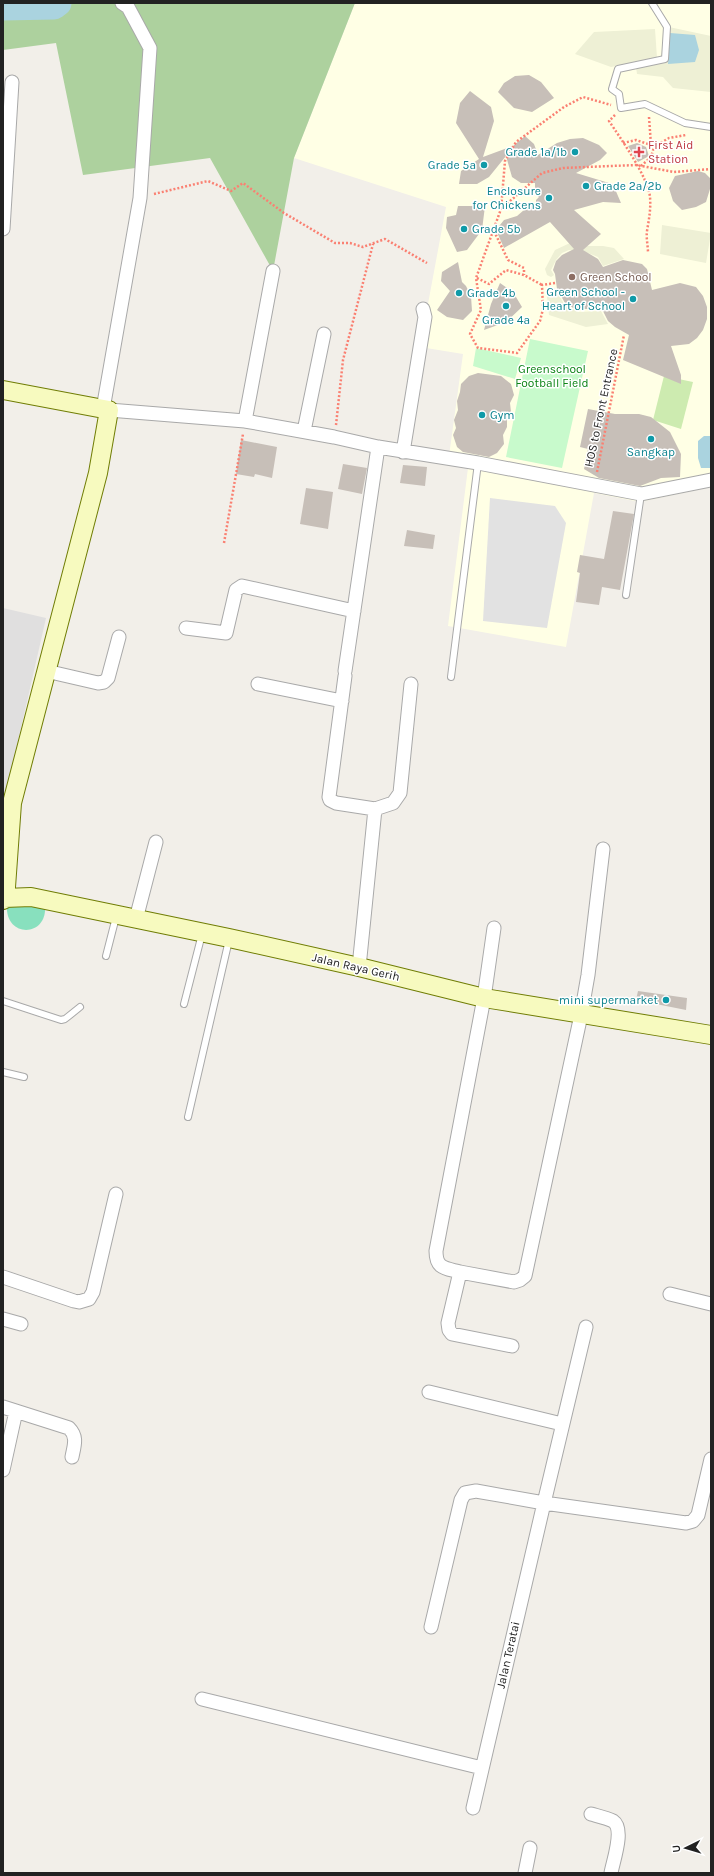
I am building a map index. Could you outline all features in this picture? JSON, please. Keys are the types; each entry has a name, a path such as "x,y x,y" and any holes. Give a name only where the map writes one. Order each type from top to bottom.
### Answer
{"street":[{"path":"3,899 6,887 12,803 98,473 106,409 140,198 150,48 128,7 122,3"},
{"path":"3,229 12,82"},
{"path":"245,421 273,271"},
{"path":"403,452 425,317 423,309"},
{"path":"304,431 324,334"},
{"path":"3,390 106,409 245,421 304,431 403,452 478,463 641,494 711,480"},
{"path":"378,447 328,794 330,800 336,803 374,809 393,803 400,793 411,684"},
{"path":"186,628 226,632 236,590 242,586 354,610"},
{"path":"46,671 98,683 104,682 108,678 119,637"},
{"path":"258,684 342,701"},
{"path":"359,967 374,809"},
{"path":"136,919 156,842"},
{"path":"494,928 484,998 436,1251 436,1259 441,1266 460,1272 514,1282 520,1280 524,1276 581,1015 588,975 603,848"},
{"name":"Jalan Raya Gerih","path":"3,899 31,897 203,932 359,967 484,998 711,1035"},
{"path":"3,1277 74,1301 79,1302 89,1299 93,1292 116,1194"},
{"path":"460,1272 448,1323 449,1330 452,1334 512,1346"},
{"path":"670,1294 711,1304"},
{"path":"3,1319 21,1324"},
{"name":"Jalan Teratai","path":"473,1808 586,1327"},
{"path":"428,1392 562,1424"},
{"path":"3,1407 69,1428 74,1433 75,1437 72,1457"},
{"path":"3,1470 16,1411"},
{"path":"430,1627 461,1500 465,1493 476,1492 686,1523 692,1521 698,1515 711,1458"},
{"path":"202,1699 482,1768"},
{"path":"591,1814 614,1822 619,1828 619,1835 611,1873"},
{"path":"525,1873 530,1848"}],"lane":[{"path":"652,3 667,27 665,59 618,69 612,89 619,94 620,108 647,105 685,122 711,127"},
{"path":"451,677 478,463"},
{"path":"626,595 641,494"},
{"path":"106,956 117,915"},
{"path":"184,1004 203,932"},
{"path":"188,1117 229,938"},
{"path":"3,1001 60,1020 65,1019 80,1008"},
{"path":"3,1072 24,1077"}],"path":[{"path":"542,285 543,309 540,321 517,353 478,348 470,334 480,310 476,278 501,209 505,161 516,142 564,107 583,97 620,108 609,121 645,181 650,196 650,215 647,232 648,253"},
{"path":"641,166 652,157 647,105"},
{"path":"623,143 636,140 652,146 669,138 690,134"},
{"path":"501,209 542,173 563,168 636,165 674,172 711,169"},
{"path":"140,198 208,181 232,191 243,183 284,213 335,243 350,243 363,247 385,239 427,263"},
{"path":"494,231 508,260 524,268 524,274"},
{"path":"334,437 343,360 373,243"},
{"path":"476,278 490,284 506,270 524,274 542,285 555,283"},
{"name":"HOS to Front Entrance","path":"593,484 599,465 624,335"},
{"path":"224,543 245,421"}],"shaded area":[{"name":"Green School","path":"355,3 711,3 711,487 640,502 594,493 566,647 448,626 469,460 449,456 463,354 420,347 446,207 294,158"},
{"path":"669,27 711,36 711,92 673,88 663,77 637,74 636,67 666,60"},
{"path":"655,29 657,58 611,67 575,54 594,32"},
{"path":"662,225 711,233 706,263 660,254"},
{"path":"570,243 578,246 603,246 614,248 624,259 603,266 598,257 588,253 569,250 562,253 556,260 551,270 554,275 551,277 547,275 545,269 555,250"},
{"path":"555,288 564,304 578,312 601,311 608,324 586,327 549,315 547,297"},
{"path":"490,498 555,506 566,523 547,628 483,621"},
{"path":"3,608 46,618 3,807"}],"green space":[{"path":"3,3 355,3 294,158 273,271 210,158 83,175 56,43 3,50"},
{"name":"Greenschool Football Field","path":"530,339 588,351 562,468 506,457"},
{"path":"476,348 521,358 515,379 473,366"},
{"path":"664,376 693,382 681,429 653,420"},
{"path":"45,905 44,916 40,924 34,928 26,930 19,928 13,924 8,916 7,906"}],"water":[{"path":"670,33 695,35 699,50 695,62 668,64"},
{"path":"704,436 711,436 710,468 701,468 698,458 698,441"}],"building":[{"path":"529,75 541,82 554,98 532,112 514,108 498,92 504,83 515,76"},
{"path":"470,91 491,107 494,121 483,157 513,146 525,136 534,144 538,155 557,143 570,139 583,138 599,145 607,153 600,160 576,173 609,183 615,189 621,203 603,202 574,210 601,234 583,250 598,259 603,267 623,260 642,264 647,269 652,290 680,283 696,287 703,296 707,307 707,319 703,330 697,338 689,344 671,346 681,375 681,384 623,360 629,335 608,321 602,309 575,309 565,303 557,289 553,270 556,261 562,255 574,249 550,222 504,248 496,230 504,220 517,216 531,204 536,204 536,200 539,197 535,194 535,183 521,183 512,177 506,156 489,177 477,184 459,184 461,171 479,159 456,123 460,103"},
{"name":"First Aid Station","path":"637,143 646,147 649,156 638,162 628,146"},
{"path":"698,171 705,173 710,178 710,189 706,202 696,207 682,210 673,201 669,188 675,176"},
{"name":"Grade 5b","path":"458,206 485,206 482,230 467,250 457,252 446,228 447,217 456,215"},
{"name":"Grade 4b","path":"458,262 462,282 466,286 471,296 472,311 463,320 447,317 437,310 450,291 441,281 442,272"},
{"name":"Grade 4a","path":"500,283 513,292 522,307 506,322 484,330 491,304"},
{"name":"Gym","path":"478,373 501,376 511,384 514,395 510,403 511,412 507,418 507,427 503,435 504,444 497,453 489,457 463,452 457,447 453,435 456,428 454,420 458,410 457,401 461,384 469,376"},
{"path":"588,409 615,414 639,414 651,417 670,432 681,454 680,477 661,478 640,486 599,478 584,469 588,449 580,447"},
{"path":"241,440 277,447 272,478 255,474 254,477 236,474"},
{"path":"343,464 367,468 362,494 338,489"},
{"path":"403,465 427,467 425,486 400,483"},
{"path":"306,488 333,492 328,529 300,524"},
{"path":"613,511 634,514 620,590 602,587 599,605 576,602 580,573 577,572 580,555 604,559"},
{"path":"407,530 435,535 433,549 404,546"},
{"name":"mini supermarket","path":"638,991 687,998 686,1010 636,1000"}],"waterway":[{"path":"3,7 54,6 58,3"}],"place":[{"name":"Grade 1a/1b","path":"575,152"},
{"name":"First Aid Station","path":"639,152"},
{"name":"Grade 5a","path":"484,165"},
{"name":"Grade 2a/2b","path":"586,186"},
{"name":"Enclosure for Chickens","path":"549,198"},
{"name":"Grade 5b","path":"464,229"},
{"name":"Green School","path":"572,277"},
{"name":"Grade 4b","path":"459,293"},
{"name":"Green School - Heart of School","path":"633,299"},
{"name":"Grade 4a","path":"506,306"},
{"name":"Gym","path":"482,415"},
{"name":"Sangkap","path":"651,439"},
{"name":"mini supermarket","path":"666,1000"}]}
